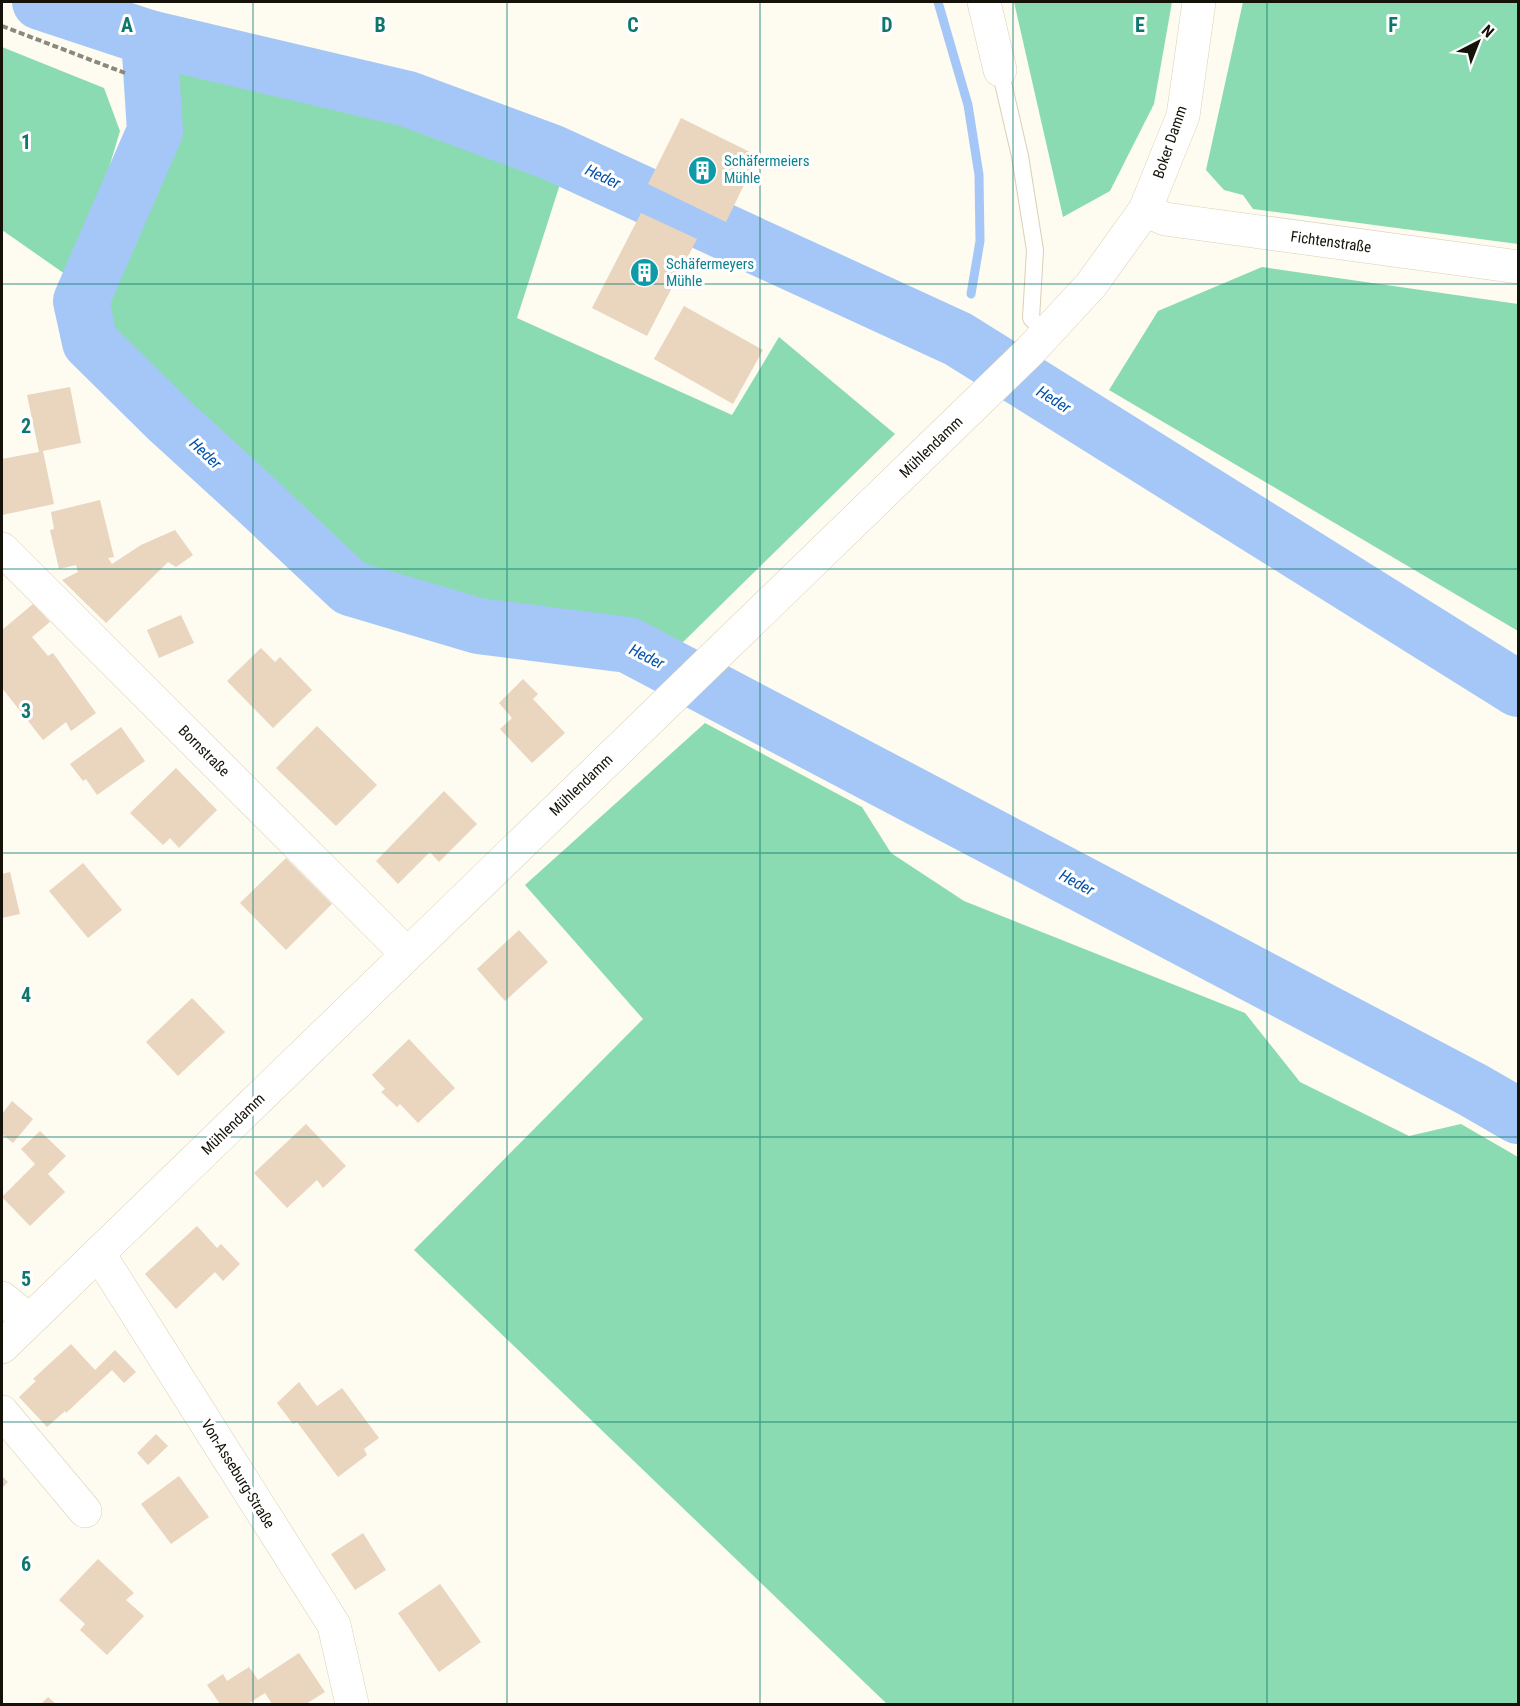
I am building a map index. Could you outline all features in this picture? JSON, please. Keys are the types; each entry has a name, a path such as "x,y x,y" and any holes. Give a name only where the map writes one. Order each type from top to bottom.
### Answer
{"street":[{"path":"984,2 1000,70"},
{"name":"Boker Damm","path":"1145,210 1183,116 1199,2"},
{"name":"Fichtenstraße","path":"1145,210 1165,219 1518,267"},
{"name":"Mühlendamm","path":"2,1347 1038,343 1091,285 1145,210"},
{"name":"Bornstraße","path":"2,549 407,954"},
{"name":"Von-Asseburg-Straße","path":"99,1254 334,1625 352,1704"},
{"path":"2,1298 29,1320"},
{"path":"2,1412 85,1511"}],"lane":[{"path":"1000,70 1020,156 1035,250 1031,318 1038,343"}],"path":[{"path":"2,26 125,73"}],"green space":[{"path":"1014,2 1172,2 1154,104 1110,191 1063,217"},
{"path":"1243,2 1518,2 1518,244 1253,209 1243,195 1224,190 1206,170"},
{"path":"2,47 104,88 120,131 75,281 2,230"},
{"path":"176,64 438,123 488,143 562,178 517,318 732,415 779,337 895,434 676,649 574,615 483,610 366,574 114,346 103,285 176,145"},
{"path":"1262,267 1518,304 1518,631 1109,390 1158,311"},
{"path":"705,723 862,807 891,853 964,901 1245,1013 1300,1082 1409,1136 1461,1124 1518,1157 1518,1704 887,1704 414,1250 643,1019 525,885"}],"building":[{"name":"Schäfermeiers Mühle","path":"681,118 758,156 726,222 648,184"},
{"name":"Schäfermeyers Mühle","path":"641,213 697,239 647,336 592,308"},
{"path":"684,306 763,350 733,404 654,359"},
{"path":"70,387 81,443 43,451 54,504 2,515 2,459 39,452 27,395"},
{"path":"100,500 114,557 108,558 112,564 141,545 175,530 193,555 176,567 168,562 106,623 62,580 78,572 76,565 59,569 50,530 54,529 51,512"},
{"path":"33,604 50,622 32,637 48,656 53,653 96,713 71,731 66,722 43,740 2,688 2,630"},
{"path":"181,615 194,643 159,658 147,630"},
{"path":"261,648 275,662 280,657 312,690 273,728 227,681"},
{"path":"523,679 538,694 533,699 565,733 532,763 500,729 512,718 499,703"},
{"path":"317,726 377,785 336,826 276,768"},
{"path":"121,727 145,761 97,795 86,779 83,781 70,764"},
{"path":"176,768 217,810 179,848 170,838 163,845 130,813"},
{"path":"444,791 477,824 439,862 430,852 398,884 376,861"},
{"path":"286,858 332,904 286,950 240,903"},
{"path":"83,863 122,910 88,938 49,891"},
{"path":"10,872 20,914 2,918 2,874"},
{"path":"519,930 548,962 505,1001 477,969"},
{"path":"192,998 225,1032 178,1076 146,1042"},
{"path":"409,1039 455,1088 418,1123 400,1104 397,1107 381,1092 385,1089 372,1075"},
{"path":"12,1101 33,1119 13,1143 2,1134 2,1114"},
{"path":"306,1124 346,1166 323,1188 317,1180 287,1208 254,1173"},
{"path":"40,1131 66,1156 48,1174 65,1192 30,1226 2,1197 35,1164 21,1149"},
{"path":"197,1226 217,1248 221,1244 240,1264 223,1281 215,1272 176,1309 145,1274"},
{"path":"71,1344 95,1370 115,1350 136,1372 124,1383 112,1370 66,1413 65,1411 47,1427 19,1397 36,1381 33,1379"},
{"path":"299,1382 317,1406 342,1388 379,1438 364,1449 367,1455 338,1477 297,1422 293,1424 277,1403"},
{"path":"156,1434 168,1446 148,1465 137,1453"},
{"path":"2,1476 8,1482 2,1488"},
{"path":"179,1476 209,1517 171,1544 141,1504"},
{"path":"363,1533 386,1570 355,1590 331,1554"},
{"path":"98,1559 134,1593 126,1600 144,1616 107,1655 80,1630 85,1624 59,1600"},
{"path":"440,1584 481,1642 439,1672 398,1613"},
{"path":"299,1653 325,1692 306,1704 272,1704 265,1693 248,1704 220,1704 207,1685 223,1674 227,1681 249,1667 258,1680"},
{"path":"48,1697 56,1704 41,1704"}],"waterway":[{"name":"Heder","path":"40,2 149,38 408,99 551,152 958,339 1518,689"},
{"path":"938,2 968,105 979,175 980,241 971,294"},
{"name":"Heder","path":"149,38 155,131 81,301 90,342 167,418 350,588 478,626 628,645 1473,1090 1518,1116"},
{"path":"958,339 963,320"}],"place":[{"name":"Schäfermeiers Mühle","path":"703,170"},
{"name":"Schäfermeyers Mühle","path":"645,273"}]}
